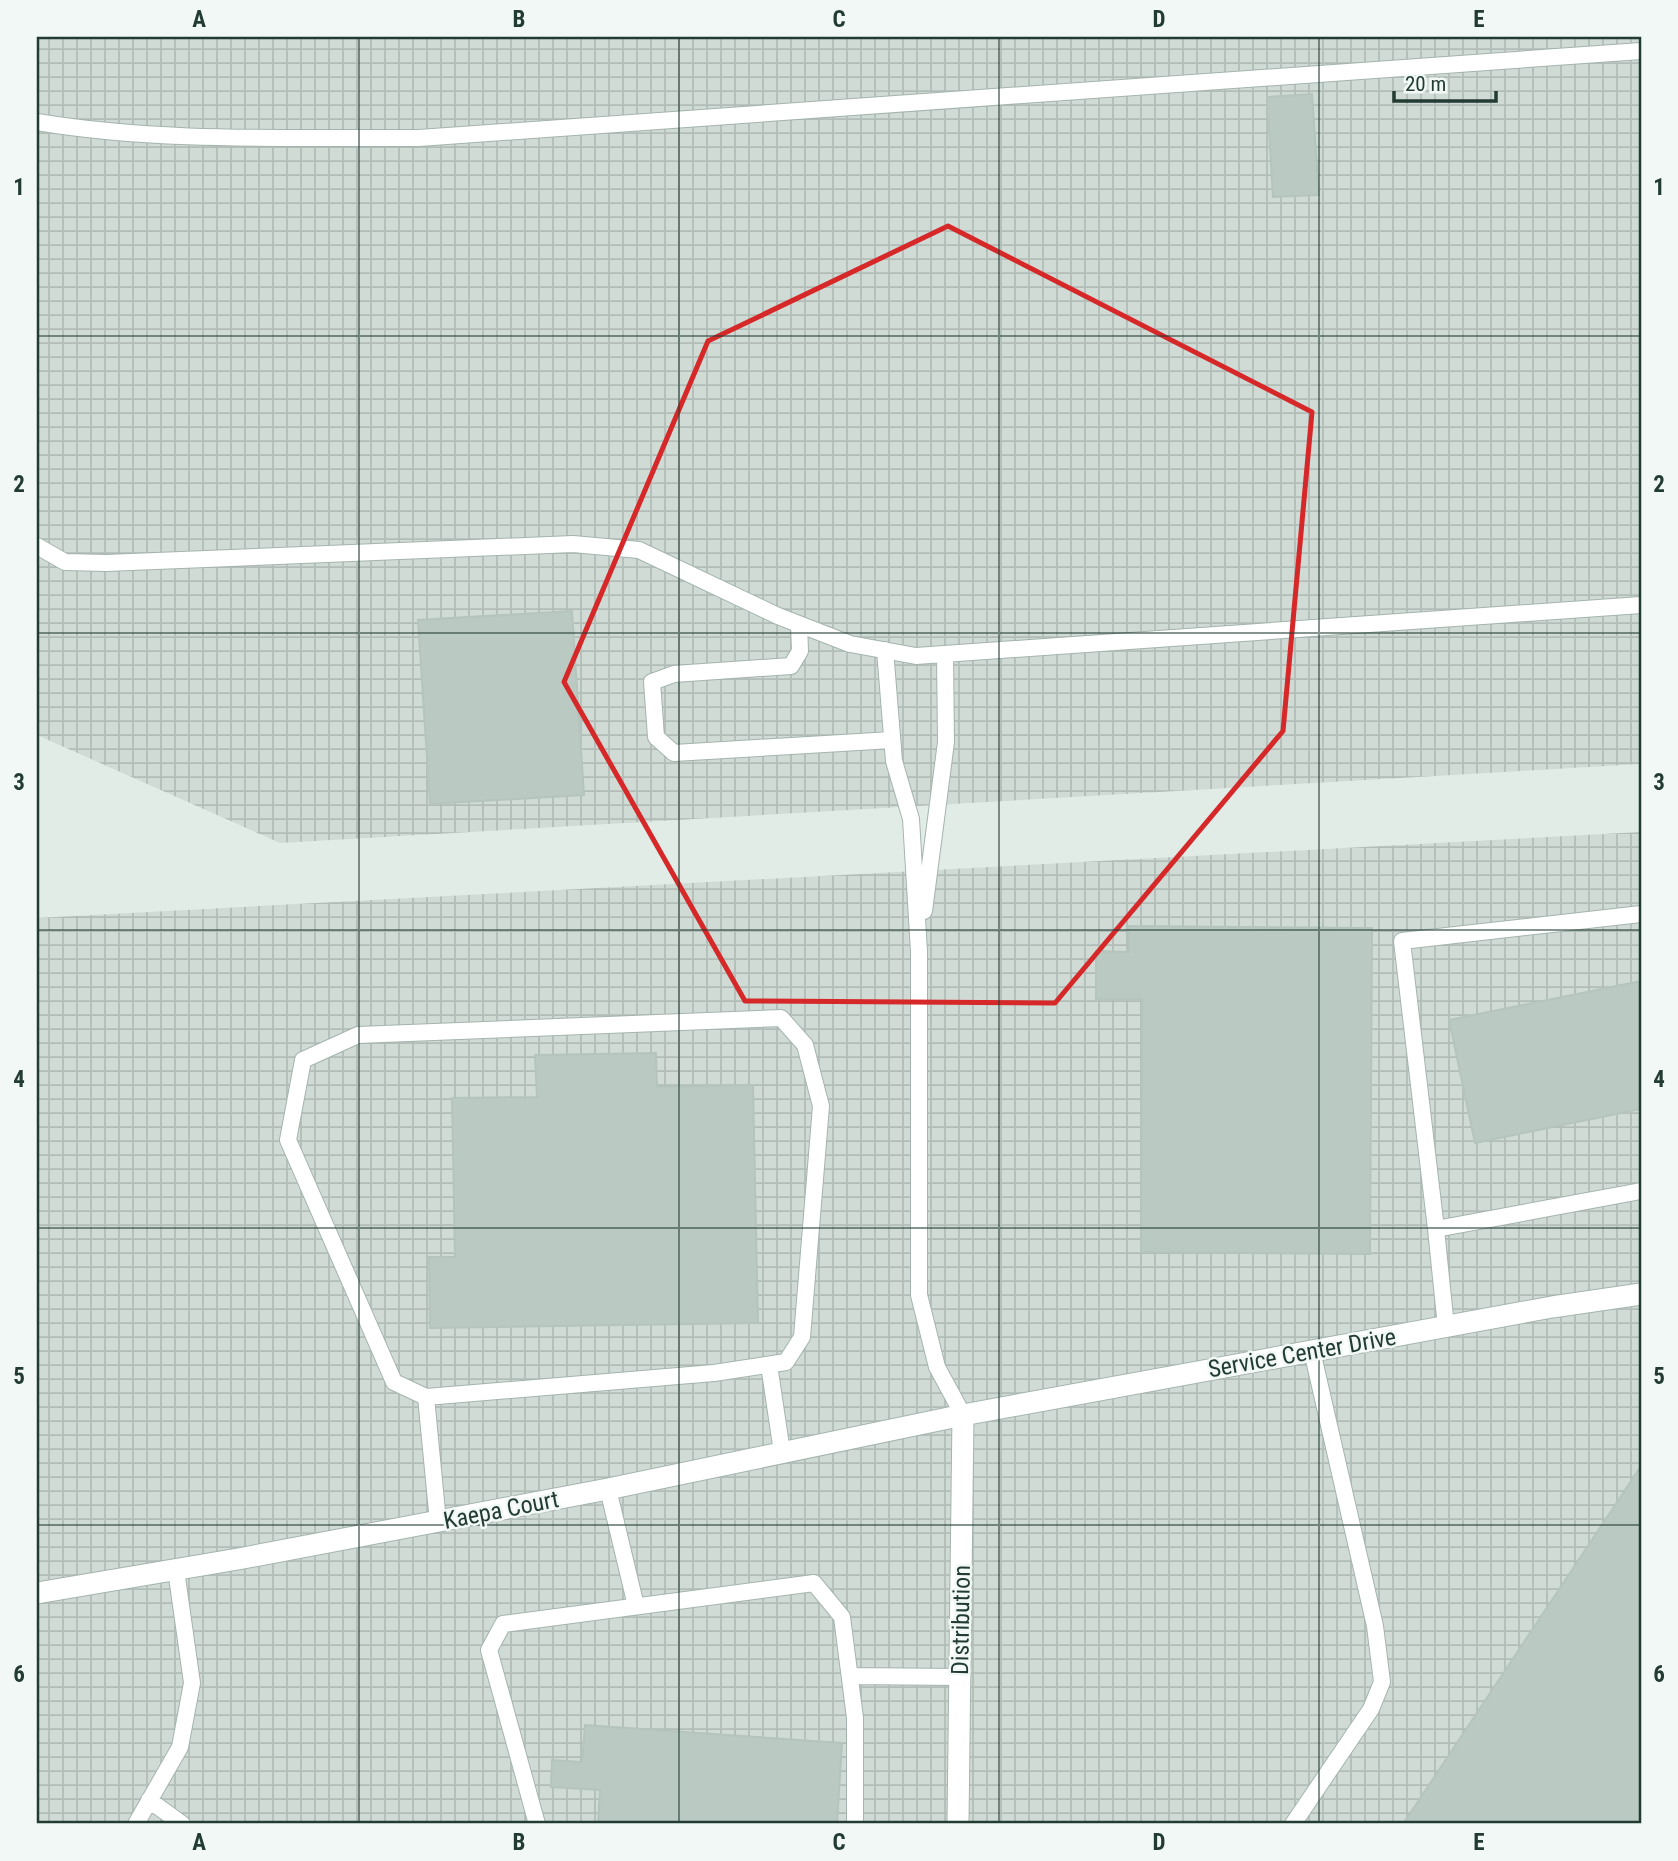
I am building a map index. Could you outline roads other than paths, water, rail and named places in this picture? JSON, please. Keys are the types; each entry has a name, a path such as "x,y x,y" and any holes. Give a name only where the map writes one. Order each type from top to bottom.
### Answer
{"street":[{"name":"Service Center Drive","path":"963,1415 1446,1326 1641,1294"},
{"name":"Kaepa Court","path":"37,1594 439,1522 963,1415"},
{"name":"Distribution","path":"958,1824 963,1415"}],"lane":[{"path":"37,122 82,129 270,139 419,138 1641,51"},
{"path":"37,546 65,562 106,563 573,544 639,550 799,624 850,644 916,656 1641,605"},
{"path":"799,624 800,651 791,666 674,674 652,682 656,737 674,753 892,740"},
{"path":"885,650 894,761 911,819 919,952 919,1295 937,1367 963,1415"},
{"path":"919,952 946,742 945,654"},
{"path":"1446,1326 1402,941 1641,914"},
{"path":"781,1018 805,1045 821,1106 802,1337 786,1362 713,1373 426,1397 394,1382 288,1140 303,1060 358,1035 781,1018"},
{"path":"1436,1229 1641,1191"},
{"path":"1293,1824 1371,1709 1382,1682 1375,1626 1312,1351"},
{"path":"769,1364 782,1452"},
{"path":"426,1397 439,1522"},
{"path":"608,1489 636,1606"},
{"path":"136,1824 180,1747 192,1683 176,1570"},
{"path":"537,1824 489,1650 503,1624 814,1583 842,1617 855,1718 855,1824"},
{"path":"850,1676 960,1677"},
{"path":"149,1800 183,1824"}]}
